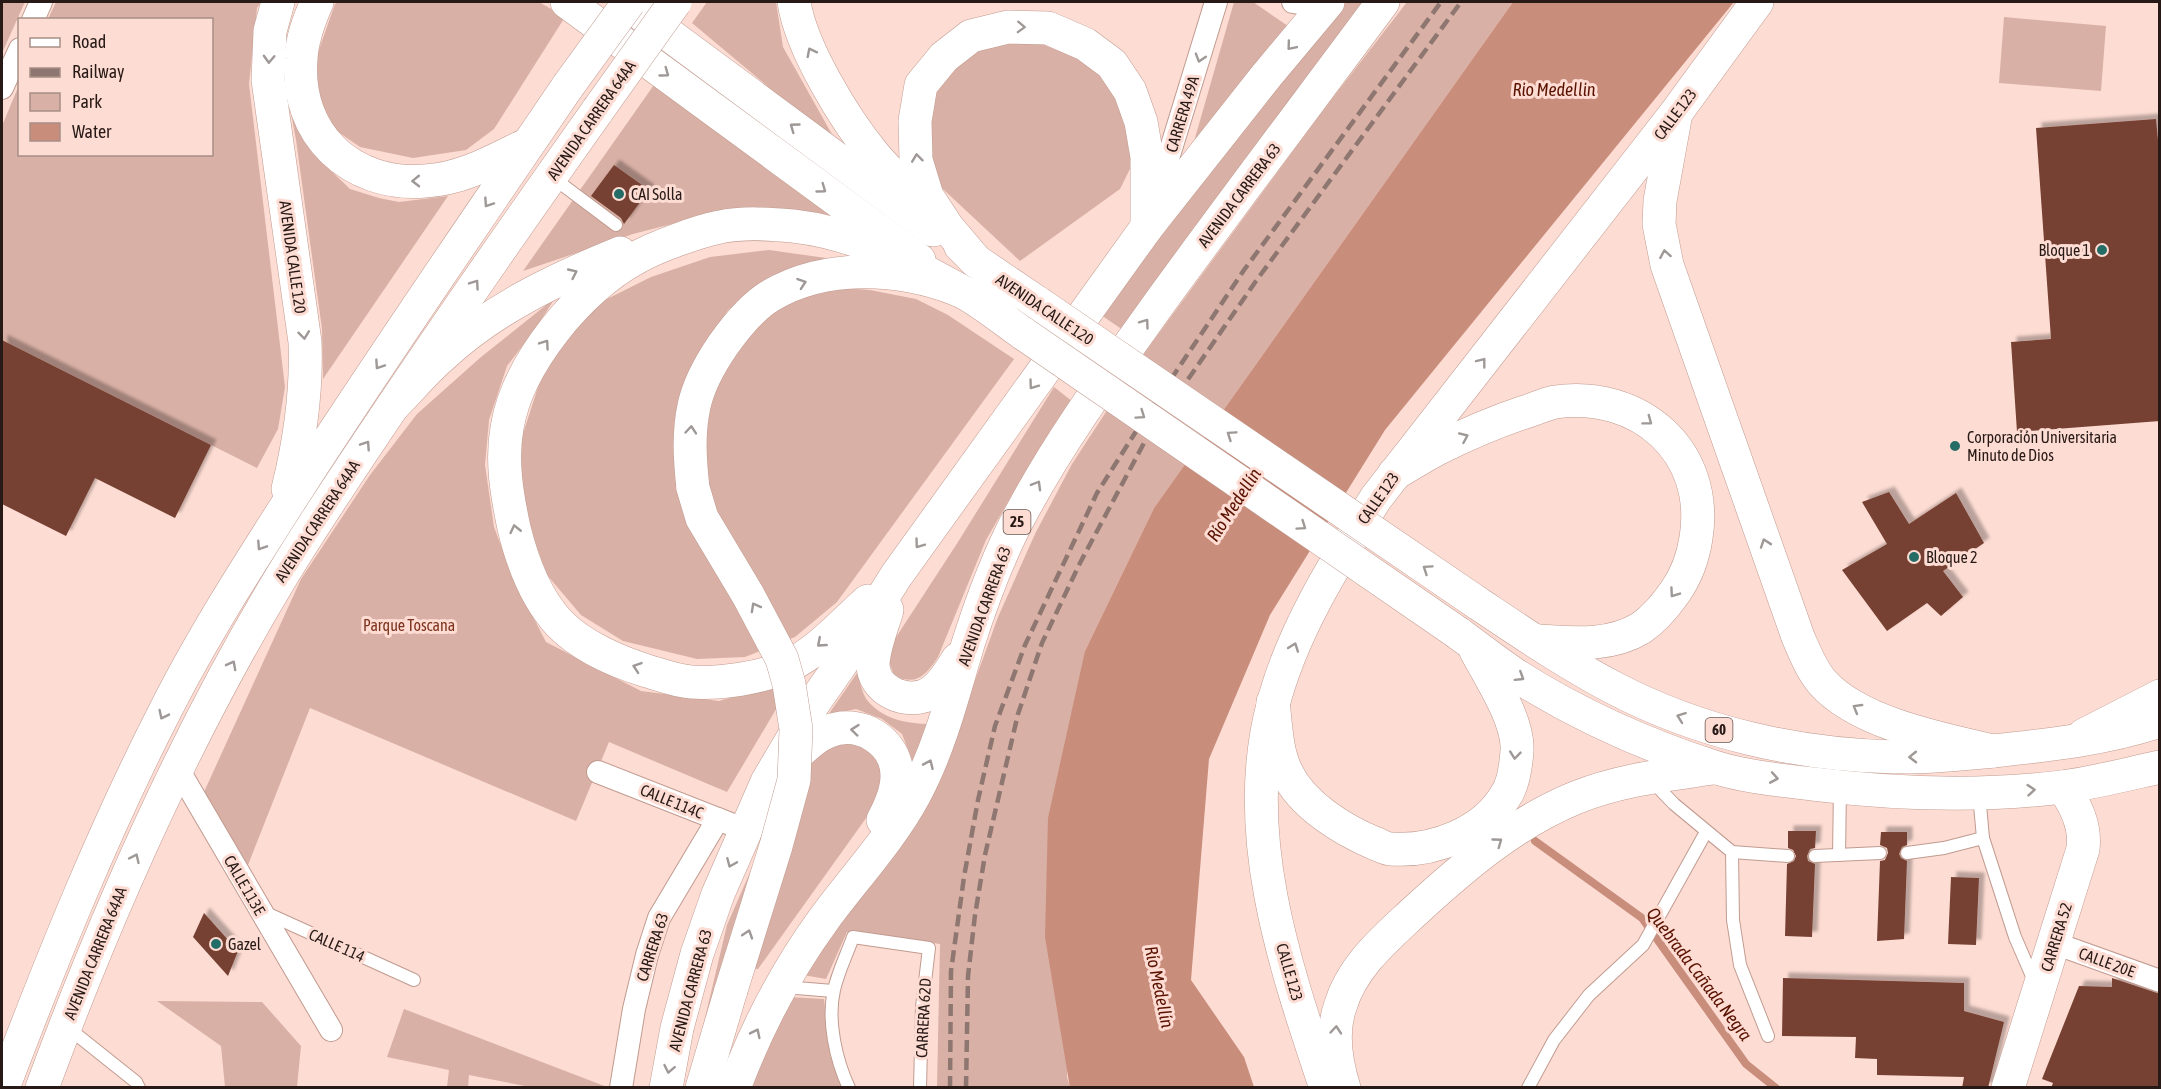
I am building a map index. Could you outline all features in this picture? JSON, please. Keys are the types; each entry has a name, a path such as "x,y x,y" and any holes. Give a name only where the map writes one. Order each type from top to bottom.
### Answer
{"main road":[{"name":"AVENIDA CALLE 120","path":"278,2 270,31 268,80 305,342 306,377 298,448 282,513"},
{"path":"316,2 305,31 301,60 303,93 307,112 318,132 338,157 364,173 395,182 427,181 465,174 529,143"},
{"name":"AVENIDA CALLE 120","path":"567,2 959,290 1465,638"},
{"name":"AVENIDA CALLE 120","path":"627,2 976,261 1533,640"},
{"name":"AVENIDA CARRERA 64AA","path":"3,1088 72,913 132,778 177,689 243,574 357,396 627,2"},
{"name":"AVENIDA CARRERA 64AA","path":"42,1088 114,904 209,706 279,581 315,522 446,325 675,2"},
{"path":"794,2 807,45 836,99 875,155 976,261"},
{"name":"AVENIDA CARRERA 63","path":"734,1088 750,1045 796,957 914,797 944,724 982,600 1003,549 1029,500 1087,405 1200,247 1383,2"},
{"name":"CALLE 123","path":"1326,1088 1282,947 1263,845 1260,807 1261,772 1273,702 1298,635 1376,498 1677,113 1757,2"},
{"name":"AVENIDA CARRERA 63","path":"666,1088 677,1029 697,954 718,894 732,825 768,782 813,704 896,576 1147,227 1267,75 1315,3"},
{"path":"976,261 948,228 927,196 916,160 915,121 921,85 944,57 971,36 1008,27 1048,28 1085,44 1112,64 1130,91 1141,123 1147,157 1147,227"},
{"path":"1677,113 1660,201 1659,224 1667,265 1798,637 1813,669 1823,683 1845,701 1870,715 1938,738 1993,751"},
{"path":"393,406 442,356 511,304 583,268 646,242 679,233 755,224 794,226 835,234 889,252 959,290"},
{"path":"720,227 636,258 596,285 567,315 532,363 518,391 507,426 504,458 506,494 524,565 538,593 559,623 579,638 632,666 691,682 734,680 763,674 789,665 813,650 896,576"},
{"name":"AVENIDA CALLE 120","path":"702,1088 794,780 796,729 789,684 782,659 748,595 702,518 693,488 690,433 700,385 710,363 730,335 770,296 796,284 825,275 887,272 921,278 959,290"},
{"path":"1394,474 1435,450 1503,419 1553,402 1584,400 1618,406 1642,416 1666,436 1681,453 1697,495 1699,520 1686,576 1665,606 1640,628 1616,638 1583,644 1533,640"},
{"path":"896,576 876,648 873,665 877,680 890,692 904,698 924,696 940,684 968,644"},
{"path":"1273,702 1280,754 1287,775 1309,803 1356,835 1389,849 1419,848 1447,842 1473,828 1507,795 1517,750 1513,726 1504,705 1465,638"},
{"name":"60","path":"1465,638 1517,676 1565,703 1614,728 1717,768 1840,787 1886,791 1979,792 2063,787 2160,767"},
{"name":"60","path":"1533,640 1582,671 1652,705 1706,726 1800,749 1867,756 1945,756 2066,744 2160,721"},
{"path":"2066,744 2160,696"},
{"path":"768,782 808,744 827,732 850,728 869,732 883,742 894,758 897,777 891,807 827,915"},
{"path":"1344,1088 1335,1051 1335,1031 1340,1006 1357,971 1378,945 1452,877 1513,831 1575,799 1625,783 1717,768"},
{"name":"CARRERA 52","path":"2008,1088 2084,841 2081,820 2063,787"}],"street":[{"path":"34,18 41,2"},
{"name":"CARRERA 49A","path":"1147,227 1216,2"},
{"path":"2,88 12,55"},
{"name":"CALLE 113E","path":"178,769 331,1030"},
{"name":"CALLE 114C","path":"598,772 732,825"},
{"name":"CARRERA 63","path":"621,1088 634,1009 646,955 658,918 732,825"},
{"name":"CALLE 20E","path":"2054,943 2160,981"}],"lane":[{"path":"551,177 616,225"},
{"path":"1650,778 1674,804 1732,852 1788,856"},
{"path":"1839,855 1840,787"},
{"path":"1979,792 1983,838 2015,937 2039,991"},
{"path":"1528,1088 1554,1040 1590,994 1642,945 1706,832"},
{"path":"1907,852 1944,848 1983,838"},
{"path":"1732,852 1733,920 1740,965 1768,1036"},
{"path":"1815,856 1880,853"},
{"name":"CALLE 114","path":"259,910 414,980"},
{"name":"CARRERA 62D","path":"833,991 853,937 929,948 922,1007 920,1088"},
{"path":"780,986 833,991 832,1021 840,1069 849,1088"},
{"path":"65,1025 136,1082 139,1088"}],"green space":[{"path":"2,2 25,2 2,53"},
{"path":"56,2 261,2 257,8 249,84 285,387 278,429 257,468 2,340 2,126 18,87 18,156 213,156 213,18 48,18"},
{"path":"338,2 539,2 565,17 494,129 466,150 413,158 360,147 331,127 315,93 317,55 335,4"},
{"path":"707,2 776,2 783,47 838,145 692,23"},
{"path":"1234,2 1253,2 1288,26 1193,145"},
{"path":"1344,2 1366,2 1123,330 1101,315 1269,95"},
{"path":"1407,2 1513,2 1154,508 1085,651 1067,1077 1070,1087 937,1087 940,944 847,932 826,979 803,975 952,744 998,617 1035,534 1072,464 1145,352 1318,117"},
{"path":"2004,17 2106,26 2101,91 1999,83"},
{"path":"1026,41 1063,48 1091,65 1117,95 1135,159 1120,189 1020,261 929,176 928,126 936,86 959,62 985,47"},
{"path":"283,70 305,129 327,167 350,189 399,202 448,196 323,379 322,329 296,140"},
{"path":"656,82 855,226 699,217 633,234 523,271"},
{"path":"769,250 826,258 768,281 728,310 700,353 707,395 753,325 799,298 843,288 870,290 916,299 948,315 1014,359 837,602 795,637 745,657 697,659 623,641 581,615 547,575 524,513 520,443 539,384 568,334 603,301 651,277 710,257"},
{"name":"Parque Toscana","path":"555,298 507,366 489,420 485,465 494,527 514,580 546,642 641,691 719,701 794,679 727,792 609,742 576,821 310,708 246,870 204,792 301,579 370,475 417,414 481,357"},
{"path":"1054,387 1073,402 1019,483 986,540 938,657 920,677 908,680 894,675 889,662 889,648"},
{"path":"857,673 865,697 880,712 894,719 927,724 914,765 902,734 882,719 856,709 828,715"},
{"path":"831,740 866,744 886,775 869,814 758,969 726,965 695,1060 727,925 782,799 809,755"},
{"path":"790,997 824,999 830,1055 843,1087 750,1088"},
{"path":"157,1001 262,1002 301,1046 297,1087 225,1087 221,1046"},
{"path":"404,1009 607,1087 530,1087 469,1075 468,1087 447,1087 449,1070 387,1057"}],"water":[{"name":"Rio Medellin","path":"1513,2 1734,2 1385,430 1270,615 1209,759 1191,980 1244,1057 1254,1087 1070,1088 1045,937 1048,818 1085,651 1154,508"}],"building":[{"name":"Bloque 1","path":"2156,119 2160,162 2160,421 2017,432 2011,342 2051,339 2036,128"},
{"name":"CAI Solla","path":"614,165 649,190 624,224 621,218 591,196"},
{"path":"2,340 211,445 175,518 95,478 66,536 2,504"},
{"name":"Bloque 2","path":"1889,492 1909,524 1956,493 1984,543 1943,571 1963,597 1941,616 1927,603 1887,631 1842,570 1887,544 1862,502"},
{"path":"1788,831 1816,831 1815,848 1810,849 1807,856 1808,861 1815,864 1812,937 1785,936 1787,864 1794,861 1796,856 1793,850 1788,848"},
{"path":"1881,832 1907,832 1907,845 1902,847 1899,854 1907,861 1904,939 1877,941 1880,861 1885,860 1888,853 1887,848 1880,845"},
{"path":"1951,877 1979,878 1976,945 1948,944"},
{"name":"Gazel","path":"204,913 238,951 228,976 193,937"},
{"path":"1783,978 1964,983 1964,1011 2004,1022 1988,1088 1962,1088 1964,1077 1877,1075 1877,1059 1855,1058 1856,1037 1782,1036"},
{"path":"2112,978 2160,994 2160,1088 2051,1088 2053,1083 2042,1079 2079,986 2112,987"}],"waterway":[{"name":"Quebrada Cañada Negra","path":"1535,841 1642,918 1746,1064 1776,1088"}],"railway":[{"path":"950,1088 951,971 964,877 995,726 1025,645 1097,493 1135,433 1244,270 1441,2"},
{"path":"966,1088 968,976 985,855 1018,714 1042,643 1080,563 1144,443 1256,281 1461,2"}],"place":[{"name":"CAI Solla","path":"619,194"},
{"name":"Bloque 1","path":"2102,250"},
{"name":"Corporación Universitaria Minuto de Dios","path":"1955,446"},
{"name":"Bloque 2","path":"1914,557"},
{"name":"Gazel","path":"216,944"}],"water label":[{"name":"Río Medellín","path":"1234,505"},
{"name":"Río Medellín","path":"1159,987"}]}
